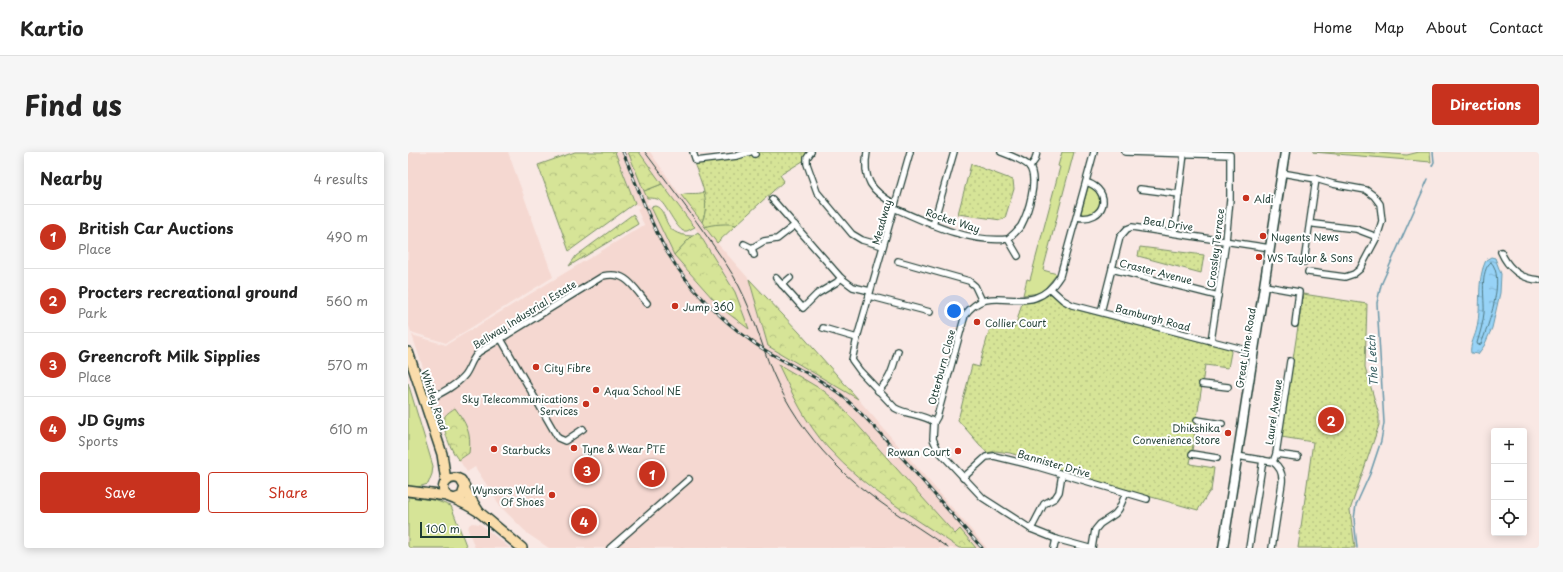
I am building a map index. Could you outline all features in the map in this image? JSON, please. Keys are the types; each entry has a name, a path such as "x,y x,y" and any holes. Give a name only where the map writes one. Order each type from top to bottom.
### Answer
{"main road":[{"name":"Great Lime Road","path":"1224,548 1285,152"},
{"name":"Whitley Road","path":"408,352 442,454 457,478"},
{"name":"Whitley Road","path":"442,454 445,483"},
{"path":"426,493 445,483 451,478 457,478 462,482 464,490 479,512"},
{"path":"445,483 444,490 451,497 479,512 522,548"},
{"path":"408,491 451,497 462,496 464,490"}],"street":[{"path":"693,152 696,161 753,153"},
{"path":"811,152 807,158 806,164 817,192 847,228 858,238 883,246"},
{"name":"Rocket Way","path":"867,152 866,171 872,186 882,197 895,206 933,225 965,236 984,239 1008,239"},
{"name":"Meadway","path":"910,152 856,338 852,360 894,408 934,422"},
{"path":"933,225 954,152"},
{"path":"1001,152 1025,163 1030,167 1033,184 1028,210 1020,226 1008,239 1018,256"},
{"path":"1030,167 1035,160 1037,152"},
{"path":"898,260 969,281 975,286 982,301 986,299 1036,299 1051,289 1060,276 1064,266 1094,152"},
{"path":"1125,152 1187,153 1179,194 1174,233"},
{"name":"Crossley Terrace","path":"1187,153 1230,155 1230,199 1226,241 1210,341"},
{"path":"1282,173 1316,178 1333,184 1360,188 1374,196 1380,204 1382,221 1377,237 1360,269 1354,274 1345,277 1308,272"},
{"path":"1304,262 1316,178"},
{"path":"1077,217 1090,218 1097,214 1102,207 1103,198 1101,192 1094,185 1086,182"},
{"path":"1140,189 1179,194"},
{"path":"772,199 841,278 853,287 869,294 930,312"},
{"path":"1314,224 1356,229 1377,237"},
{"path":"752,248 764,241 777,239 795,225"},
{"path":"1321,232 1322,225"},
{"name":"Beal Drive","path":"1101,312 1120,237 1127,229 1132,227 1270,248"},
{"path":"744,244 752,248 754,255"},
{"path":"1501,252 1514,271 1527,278 1539,280"},
{"path":"1317,273 1318,266"},
{"name":"Craster Avenue","path":"1112,269 1218,296"},
{"name":"Bellway Industrial Estate","path":"424,402 460,380 467,373 475,355 595,279 616,274 627,278 647,303"},
{"path":"776,278 803,308 817,294 841,278"},
{"path":"782,285 790,278"},
{"path":"1265,286 1299,292 1295,324"},
{"name":"Bamburgh Road","path":"1051,289 1063,300 1072,305 1254,352"},
{"name":"Otterburn Close","path":"934,422 937,417 965,315 974,305 982,301"},
{"path":"823,328 856,338"},
{"path":"501,339 558,438 565,440 583,429"},
{"path":"878,391 887,382 890,376 898,351"},
{"name":"Laurel Avenue","path":"1273,462 1276,454 1290,363 1282,364"},
{"path":"1202,384 1228,387"},
{"path":"1197,420 1222,424"},
{"path":"934,422 933,439 936,447 983,498 1031,529 1056,539 1090,548 1095,530 1100,524 1115,514 1119,509 1126,493"},
{"path":"1192,454 1217,458"},
{"path":"1276,454 1298,457"},
{"name":"Bannister Drive","path":"963,478 986,457 990,456 1062,474 1147,500"},
{"path":"1237,456 1273,462 1278,466 1285,478 1272,548"},
{"path":"1249,548 1263,460"},
{"path":"1031,529 1044,504 1054,498 1059,492 1062,474"},
{"path":"610,548 689,479"},
{"path":"1054,548 1056,539"}],"shaded area":[{"path":"408,152 508,152 553,277 446,343 411,332 408,323"},
{"path":"615,152 628,152 648,201 646,203 649,204 674,255 721,308 748,328 735,292 719,265 698,232 639,152 650,152 717,243 749,279 768,346 858,399 987,548 976,548 960,529 955,535 838,403 866,485 959,548 549,548 528,534 501,507 475,467 467,472 459,460 469,453 455,408 445,416 436,406 412,335 446,345 644,225 637,209 640,207 635,203"},
{"path":"472,523 480,524 510,548 475,548 468,530 469,525"}],"green space":[{"path":"575,152 615,152 635,203 569,251 538,165"},
{"path":"628,152 639,152 662,184 644,191"},
{"path":"758,152 808,152 803,161 780,175 784,181 736,225 720,224 705,227 702,222 706,207 704,192 694,163 751,154 754,155"},
{"path":"1062,152 1074,152 1043,270 1057,274 1041,293 1023,295 1027,279 1030,280 1060,167 1058,166"},
{"path":"1313,152 1361,152 1407,155 1419,152 1430,152 1431,162"},
{"path":"971,164 1013,180 1014,189 1005,218 1001,220 958,214"},
{"path":"662,184 695,227 687,231 683,231 679,228 660,201 647,198 644,191"},
{"path":"1091,186 1098,195 1098,209 1090,214 1083,215 1081,213 1088,187"},
{"path":"704,192 706,207 702,222 681,195"},
{"path":"655,206 660,208 670,227 674,231 682,235 692,236 674,255 651,207"},
{"path":"633,214 638,224 569,266 576,256"},
{"path":"728,223 736,225 717,243 705,227 709,225"},
{"path":"698,232 735,292 749,329 721,308 674,255 691,237"},
{"path":"1140,247 1204,255 1201,273 1138,256"},
{"path":"749,279 799,332 858,399 768,346"},
{"path":"1049,294 1054,294 1063,302 1077,310 1230,349 1231,352 1228,368 1205,365 1190,464 1214,468 1211,491 1198,510 1101,483 1010,453 996,451 987,453 958,420 972,365 979,367 992,321 1015,328 1022,303 1034,302"},
{"path":"1303,294 1367,304 1365,367 1379,415 1379,425 1350,510 1355,548 1298,548 1313,442 1281,437"},
{"path":"778,364 824,391 838,403 955,534 960,529 976,548 959,548 890,502 842,463 813,429 800,408"},
{"path":"408,383 433,466 428,484 418,487 408,486"},
{"path":"455,408 465,424 470,440 469,453 459,460 450,446 444,426 445,416"},
{"path":"408,497 434,500 451,506 467,548 408,548"}],"water":[{"path":"1491,257 1495,258 1501,274 1500,293 1492,328 1484,346 1478,354 1471,353 1478,318 1481,276 1486,260"}],"waterway":[{"name":"The Letch","path":"1432,166 1434,162 1433,152"},
{"name":"The Letch","path":"1357,548 1354,519 1356,505 1370,474 1381,441 1384,423 1377,303 1381,285 1428,179"}],"tram line":[{"path":"645,152 696,221 739,286 749,307 772,371 798,419 814,441 832,461 859,486 888,508 948,548"}],"railway":[{"path":"623,152 649,215 667,252 695,290 717,313 741,334 777,357 814,377 847,400 886,439 982,548"}],"place":[{"name":"Aldi","path":"1246,198"},
{"name":"Nugents News","path":"1263,236"},
{"name":"WS Taylor & Sons","path":"1259,257"},
{"name":"Jump 360","path":"675,306"},
{"name":"Collier Court","path":"977,322"},
{"name":"City Fibre","path":"536,367"},
{"name":"Aqua School NE","path":"596,390"},
{"name":"Sky Telecommunications Services","path":"586,404"},
{"name":"Procters recreational ground","path":"1331,420"},
{"name":"Dhikshika Convenience Store","path":"1228,433"},
{"name":"Tyne & Wear PTE","path":"574,448"},
{"name":"Starbucks","path":"494,449"},
{"name":"Rowan Court","path":"958,451"},
{"name":"Greencroft Milk Sipplies","path":"587,470"},
{"name":"British Car Auctions","path":"652,474"},
{"name":"Wynsors World Of Shoes","path":"552,495"},
{"name":"JD Gyms","path":"584,521"}]}
